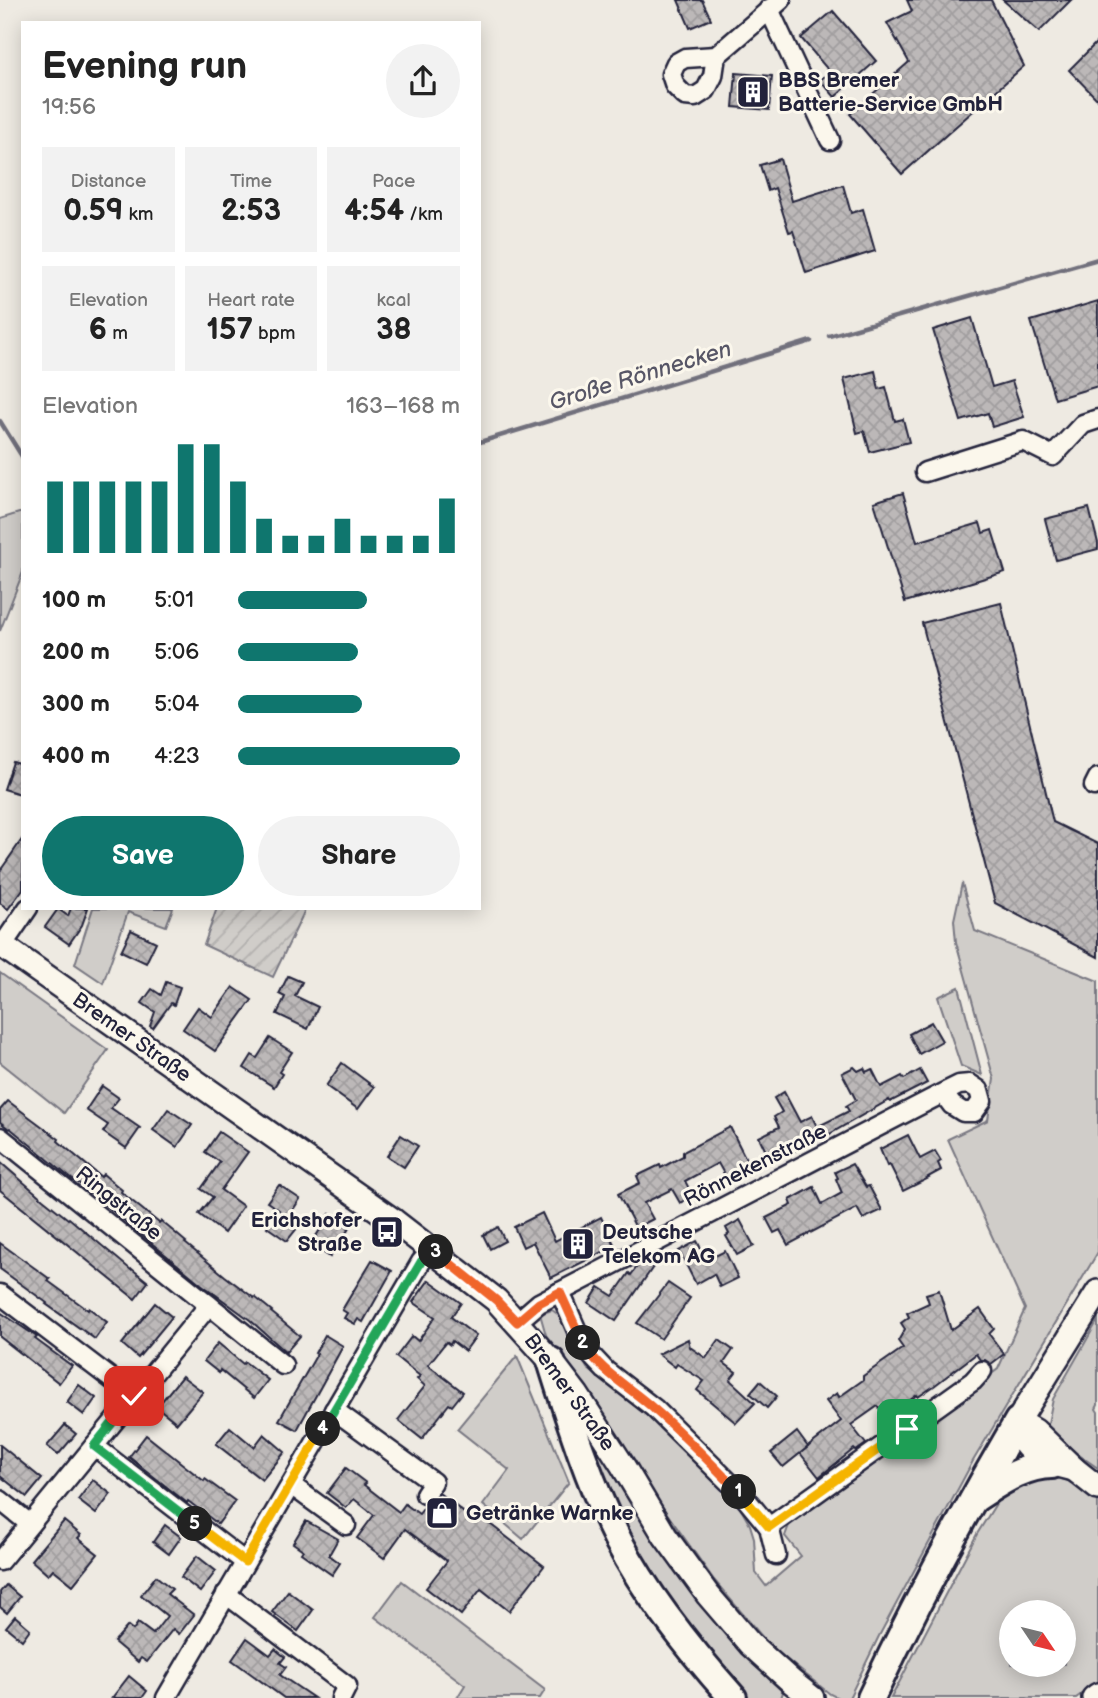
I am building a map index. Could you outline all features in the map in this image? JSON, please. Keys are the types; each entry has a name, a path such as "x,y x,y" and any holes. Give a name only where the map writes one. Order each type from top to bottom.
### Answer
{"highway":[{"path":"551,1361 598,1496 620,1544 645,1586 733,1698"},
{"path":"871,1698 972,1500 1018,1421"},
{"path":"972,1500 1019,1473 1042,1465 1063,1467"}],"main road":[{"name":"Bremer Straße","path":"1,945 432,1249 496,1300 551,1361 577,1395 666,1536 708,1595 750,1644 812,1698"},
{"path":"1098,1292 1018,1421 1023,1443 1030,1450 1098,1488"}],"street":[{"path":"716,56 775,5 830,140"},
{"path":"925,472 1023,441 1054,456 1083,424 1098,419"},
{"path":"1,945 27,910"},
{"name":"Rönnekenstraße","path":"517,1322 539,1303 943,1093"},
{"name":"Ringstraße","path":"0,1137 284,1365"},
{"path":"166,1698 421,1262 432,1249"},
{"path":"560,1292 589,1353 605,1370 654,1408 746,1499 769,1527 776,1555"},
{"path":"0,1294 134,1396"},
{"path":"0,1561 209,1305"},
{"path":"769,1527 973,1381 982,1371"},
{"path":"334,1410 433,1482 425,1494"},
{"path":"94,1446 245,1562"},
{"path":"291,1485 346,1525"},
{"path":"0,1500 30,1524"},
{"path":"226,1594 347,1686 341,1698"}],"shaded area":[{"path":"21,513 21,577 0,631 0,519"},
{"path":"962,883 975,931 1098,981 1098,1252 973,1461 879,1636 849,1698 838,1698 770,1646 714,1580 649,1488 598,1404 546,1335 540,1314 552,1310 563,1318 587,1368 650,1418 739,1506 754,1538 756,1573 766,1586 801,1556 785,1536 791,1520 998,1369 1025,1309 948,1139 988,1120 994,1079 956,942 954,920"},
{"path":"92,910 172,910 166,926 128,912 103,983 75,964"},
{"path":"216,910 305,910 273,977 204,945"},
{"path":"0,973 108,1050 64,1113 0,1062"},
{"path":"959,987 982,1075 961,1066 938,997"},
{"path":"1098,1320 1098,1468 1047,1428 1053,1399"},
{"path":"517,1356 569,1482 523,1539 483,1505 509,1470 457,1429"},
{"path":"577,1414 670,1561 723,1630 783,1692 781,1698 742,1698 638,1562"},
{"path":"1052,1476 1072,1482 1098,1500 1098,1682 1076,1698 891,1698 977,1534 1002,1494 1025,1480"},
{"path":"402,1581 545,1690 540,1698 457,1698 465,1685 375,1617"}],"building":[{"path":"678,0 702,0 711,19 690,28"},
{"path":"907,0 991,0 1024,66 902,174 850,114 909,62 887,23 912,11"},
{"path":"1003,0 1071,0 1039,32"},
{"path":"833,11 876,61 835,97 820,80 830,72 801,38"},
{"path":"1098,41 1098,100 1069,70"},
{"name":"BBS Bremer Batterie-Service GmbH","path":"736,73 772,76 769,110 733,107"},
{"path":"780,159 792,201 843,185 851,213 863,209 875,251 806,273 793,231 789,232 775,188 768,191 760,165"},
{"path":"1098,301 1098,386 1055,399 1031,321"},
{"path":"972,318 992,387 1012,381 1024,417 992,427 988,413 961,421 933,330"},
{"path":"875,371 879,389 886,387 895,421 903,419 909,442 870,452 864,431 857,433 844,379"},
{"path":"903,493 917,542 980,523 983,533 992,530 1005,572 905,602 874,502"},
{"path":"1089,508 1098,549 1056,560 1045,519"},
{"path":"1001,603 1053,822 1098,844 1098,957 995,903 922,623"},
{"path":"13,762 21,764 21,794 4,789"},
{"path":"21,841 21,892 8,909 0,903 0,871"},
{"path":"57,910 68,916 70,910 87,910 82,925 69,944 45,927"},
{"path":"131,930 156,942 146,963 121,951"},
{"path":"288,976 302,982 295,996 318,1007 308,1029 277,1014 285,997 279,994"},
{"path":"166,982 180,987 174,1005 171,1003 153,1028 150,1026 155,1012 142,1003 152,989 161,995"},
{"path":"233,987 252,1000 215,1051 183,1029 198,1007 212,1017"},
{"path":"931,1022 942,1041 919,1054 909,1034"},
{"path":"270,1038 292,1052 279,1072 282,1074 274,1087 244,1068 252,1055 257,1058"},
{"path":"342,1063 374,1087 358,1109 326,1086"},
{"path":"854,1067 858,1071 864,1068 866,1072 872,1069 881,1087 920,1070 927,1083 771,1162 759,1137 779,1127 774,1117 782,1112 774,1098 784,1092 800,1122 812,1116 817,1127 849,1111 846,1106 856,1100 842,1073"},
{"path":"102,1086 119,1098 111,1108 140,1128 126,1148 103,1132 108,1125 86,1110"},
{"path":"8,1101 59,1139 58,1141 101,1177 103,1174 122,1190 121,1192 159,1223 161,1221 300,1336 286,1352 250,1320 201,1284 0,1122 0,1110"},
{"path":"168,1109 192,1125 177,1147 153,1130"},
{"path":"730,1127 752,1171 729,1183 718,1163 685,1181 693,1196 680,1203 672,1189 644,1203 653,1219 636,1228 618,1194 640,1183 637,1176 660,1165 661,1168 683,1156 683,1152"},
{"path":"219,1132 248,1152 221,1190 243,1206 224,1233 199,1214 213,1197 201,1189 220,1162 205,1152"},
{"path":"401,1135 418,1146 404,1167 387,1156"},
{"path":"908,1135 920,1159 935,1151 941,1161 938,1163 941,1170 903,1191 880,1149"},
{"path":"0,1162 148,1282 135,1299 0,1190"},
{"path":"852,1164 866,1187 869,1186 882,1210 863,1219 857,1208 788,1245 780,1230 774,1233 766,1218 792,1205 790,1200 814,1187 822,1204 842,1193 835,1172"},
{"path":"279,1185 300,1199 287,1219 298,1227 287,1241 267,1227 279,1210 267,1202"},
{"name":"Deutsche Telekom AG","path":"542,1213 555,1241 601,1217 615,1246 551,1278 533,1242 523,1247 514,1227"},
{"path":"330,1214 350,1227 330,1257 311,1244"},
{"path":"740,1220 754,1246 737,1255 726,1236 729,1234 726,1228"},
{"path":"498,1227 505,1241 490,1249 483,1235"},
{"path":"697,1241 707,1260 725,1251 738,1278 720,1287 714,1274 696,1284 679,1251"},
{"path":"0,1243 107,1322 95,1339 0,1269"},
{"path":"372,1260 392,1271 363,1322 358,1319 355,1324 344,1318 347,1313 342,1310"},
{"path":"645,1261 653,1267 616,1321 589,1303 599,1287 613,1296 629,1273 631,1275 639,1264"},
{"path":"429,1280 461,1303 451,1317 476,1336 465,1351 452,1341 450,1345 446,1342 428,1365 463,1392 452,1406 449,1404 422,1439 398,1420 425,1386 417,1379 420,1376 396,1357 412,1336 418,1341 435,1317 413,1302"},
{"path":"668,1283 690,1298 661,1339 637,1323"},
{"path":"939,1290 951,1330 980,1309 994,1329 989,1334 1004,1354 991,1364 980,1360 976,1354 886,1418 878,1406 851,1425 866,1444 856,1451 854,1449 819,1477 800,1453 841,1421 826,1401 837,1393 839,1397 903,1348 898,1341 905,1329 901,1323 909,1317 907,1313 929,1303 926,1294"},
{"path":"155,1303 172,1317 138,1358 122,1344"},
{"path":"0,1312 37,1337 35,1339 72,1366 59,1383 0,1337"},
{"path":"325,1335 343,1346 297,1430 279,1420"},
{"path":"688,1339 690,1347 706,1358 719,1340 733,1350 724,1363 736,1372 730,1380 755,1403 736,1423 697,1390 704,1381 677,1364 675,1367 658,1354"},
{"path":"218,1343 268,1380 254,1398 220,1370 219,1373 204,1361"},
{"path":"182,1376 203,1392 177,1423 157,1407"},
{"path":"760,1381 777,1396 767,1408 750,1393"},
{"path":"79,1385 96,1398 84,1415 67,1402"},
{"path":"65,1425 76,1434 58,1455 47,1446"},
{"path":"230,1427 254,1447 264,1434 285,1452 262,1480 216,1444"},
{"path":"797,1432 808,1447 783,1467 771,1453"},
{"path":"146,1435 204,1481 205,1479 235,1501 218,1524 129,1457"},
{"path":"0,1445 42,1479 27,1497 0,1476"},
{"path":"346,1468 399,1512 405,1504 419,1514 439,1493 477,1523 481,1517 544,1566 509,1611 481,1589 461,1615 426,1588 447,1561 405,1529 384,1558 357,1538 374,1515 354,1499 346,1508 327,1493"},
{"path":"93,1480 111,1494 96,1514 78,1500"},
{"path":"64,1521 81,1535 78,1538 98,1554 73,1585 53,1569 48,1575 31,1560"},
{"path":"306,1521 338,1539 329,1555 340,1563 332,1575 301,1553 303,1550 293,1543"},
{"path":"165,1525 181,1537 169,1554 153,1542"},
{"path":"197,1556 216,1571 200,1592 181,1577"},
{"path":"156,1576 172,1589 167,1594 194,1615 179,1634 173,1629 147,1662 141,1658 138,1662 114,1642 128,1626 133,1630 138,1623 153,1634 167,1616 141,1595"},
{"path":"6,1585 20,1597 7,1613 0,1607 0,1592"},
{"path":"288,1591 313,1610 298,1631 272,1612"},
{"path":"15,1616 30,1629 22,1640 6,1627"},
{"path":"247,1638 270,1655 275,1649 285,1657 280,1663 286,1667 280,1675 314,1698 284,1698 232,1660"},
{"path":"129,1676 147,1691 142,1698 112,1698"}],"waterway":[{"name":"Große Rönnecken","path":"829,336 1098,259"},
{"name":"Große Rönnecken","path":"481,442 811,341"},
{"name":"Große Rönnecken","path":"0,421 21,455"}],"place":[{"name":"BBS Bremer Batterie-Service GmbH","path":"753,92"},
{"name":"Erichshofer Straße","path":"387,1232"},
{"name":"Deutsche Telekom AG","path":"578,1244"},
{"name":"Getränke Warnke","path":"442,1513"}],"route":[{"path":"134,1396 94,1446 245,1562 421,1262 432,1249 496,1300 517,1322 539,1303 560,1292 589,1353 605,1370 654,1408 746,1499 769,1527 907,1429"}]}
